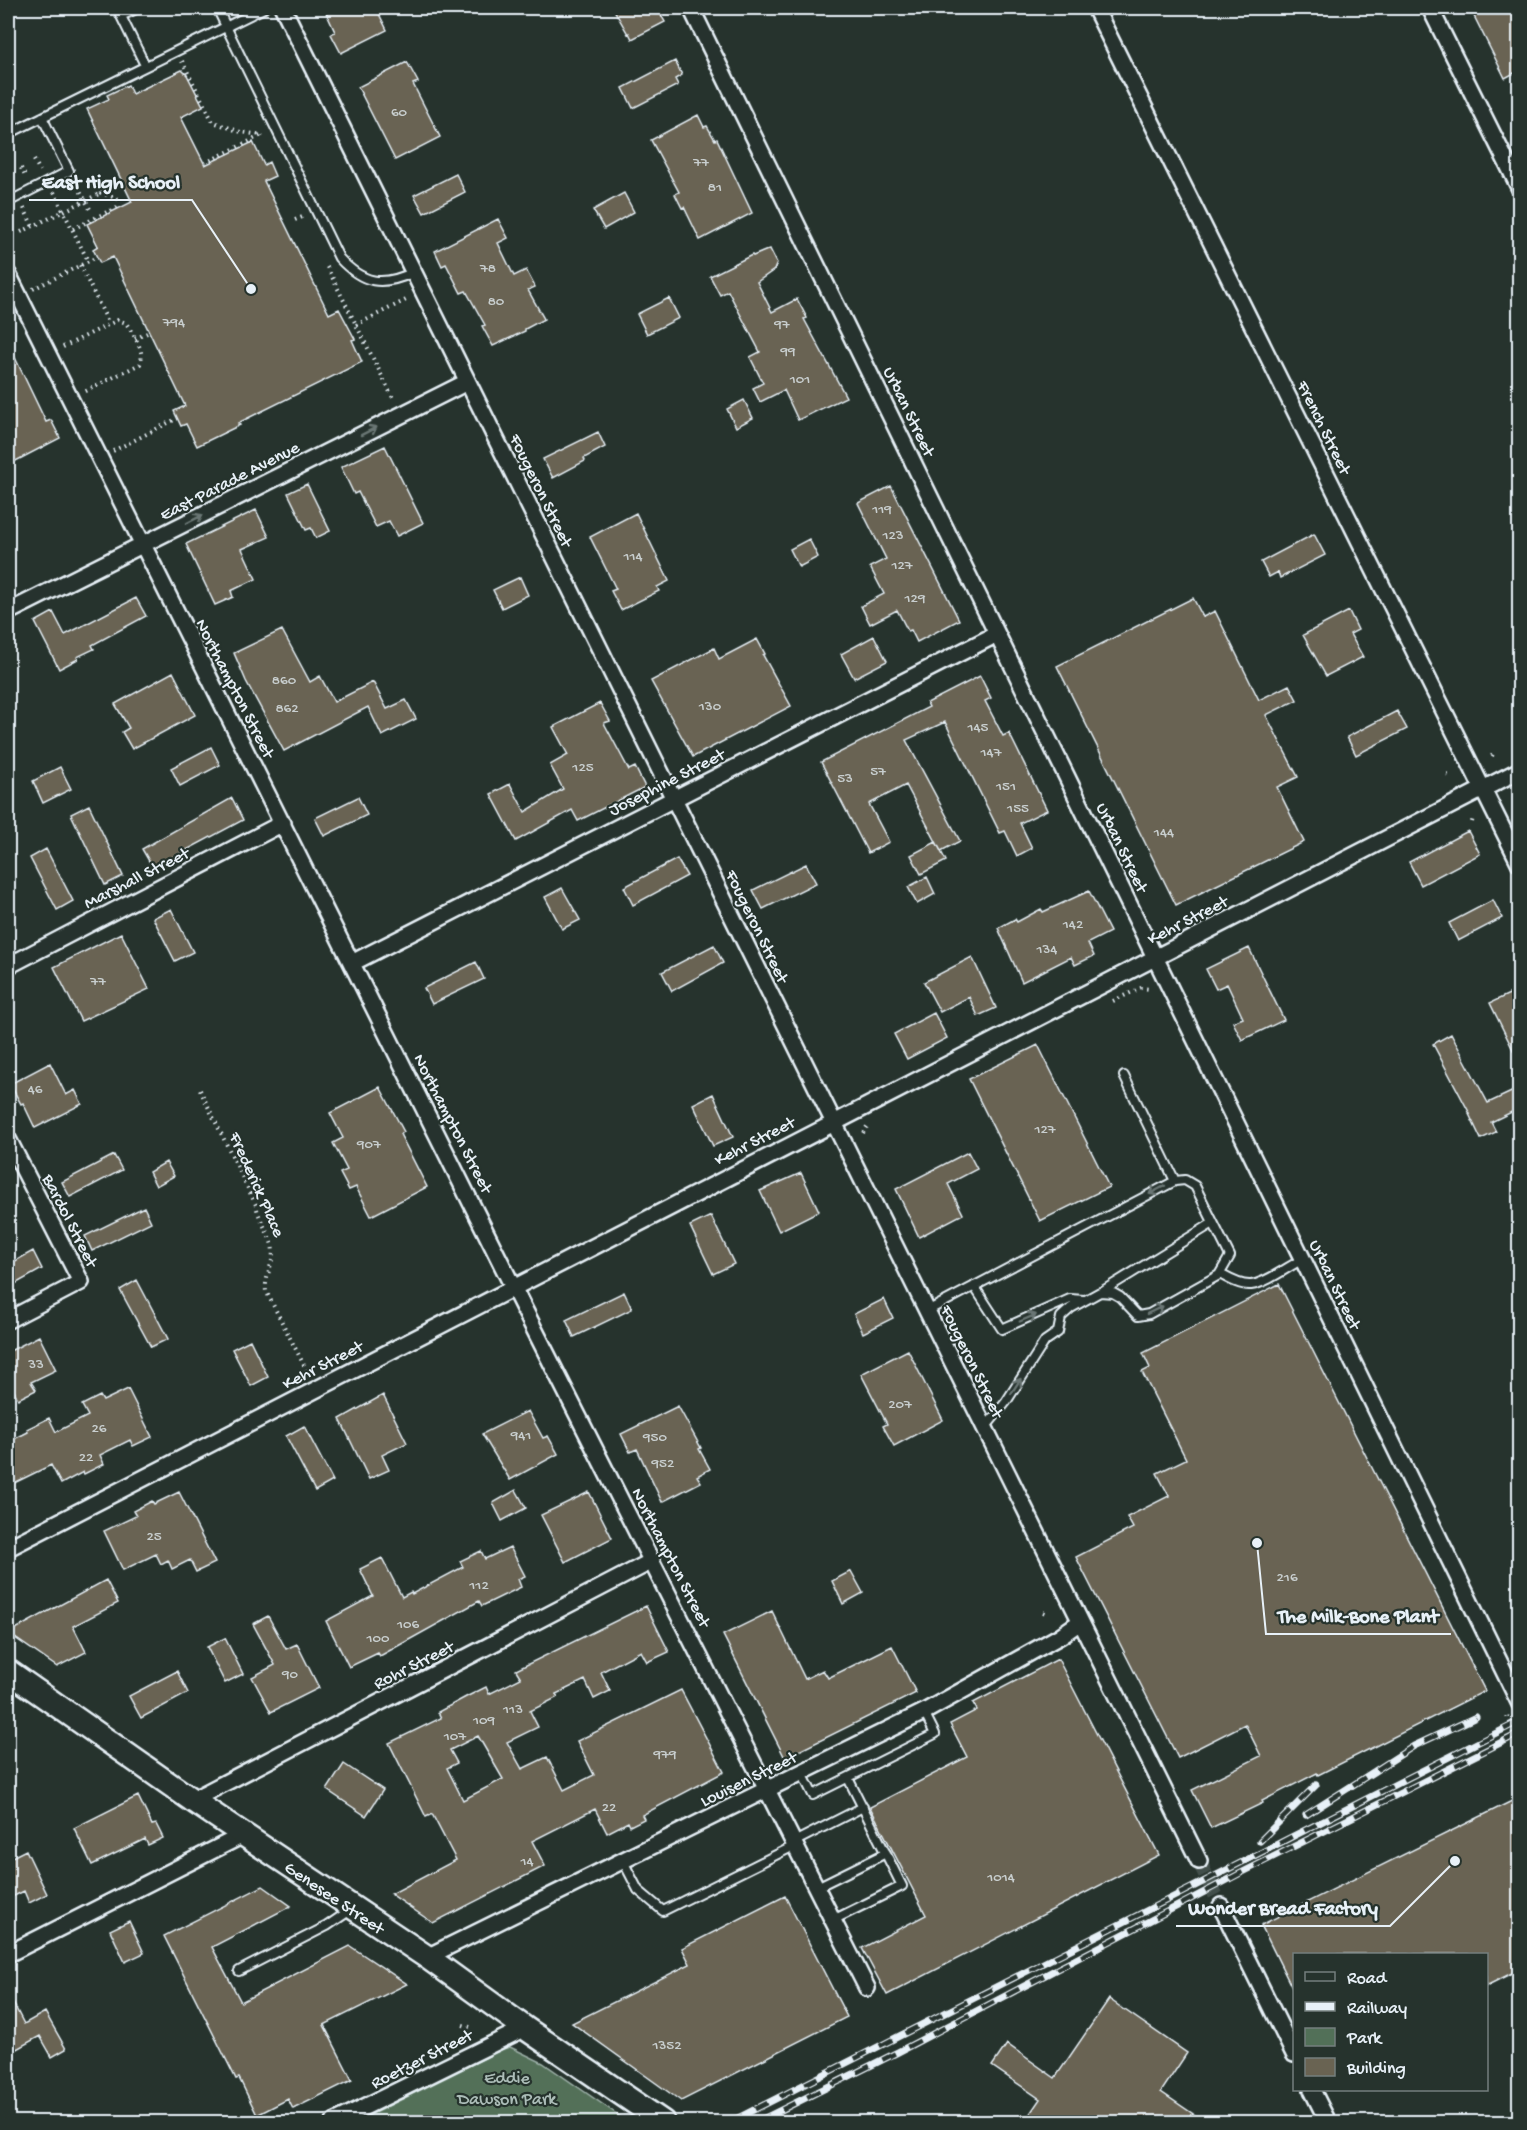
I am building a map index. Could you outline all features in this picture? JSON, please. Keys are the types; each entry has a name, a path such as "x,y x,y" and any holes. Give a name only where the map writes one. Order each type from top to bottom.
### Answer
{"main road":[{"name":"Genesee Street","path":"8,1671 243,1835 427,1957 525,2028 663,2122"}],"street":[{"name":"Fougeron Street","path":"283,8 1199,1861"},
{"name":"Urban Street","path":"691,8 1520,1704"},
{"name":"French Street","path":"1095,8 1520,864"},
{"path":"1430,8 1520,189"},
{"name":"Northampton Street","path":"8,274 513,1287 867,1988"},
{"name":"East Parade Avenue","path":"8,612 467,382"},
{"name":"Josephine Street","path":"352,963 997,634"},
{"name":"Kehr Street","path":"8,1548 1520,770"},
{"name":"Marshall Street","path":"8,966 283,823"},
{"name":"Bardol Street","path":"8,1139 81,1282 8,1320"},
{"name":"Rohr Street","path":"192,1800 652,1561"},
{"name":"Louisen Street","path":"427,1957 924,1712 1080,1622"},
{"path":"8,1954 243,1835"},
{"path":"1221,1906 1293,2053"},
{"name":"Roetzer Street","path":"334,2122 525,2028"},
{"path":"1312,2091 1328,2122"}],"lane":[{"path":"117,8 145,65"},
{"path":"121,16 138,8"},
{"path":"217,8 339,258 363,278 378,282 397,281 414,273"},
{"path":"8,134 225,25 264,8"},
{"path":"8,202 69,171 42,117"},
{"path":"1124,1076 1175,1181"},
{"path":"927,1311 1175,1181 1185,1180 1196,1186 1230,1256 1220,1274 1149,1314 1138,1316 1119,1296 1113,1293 1100,1293"},
{"path":"985,1429 1006,1402 1045,1341 1058,1332 1061,1317 1071,1308 1100,1293 1214,1223"},
{"path":"1220,1274 1235,1282 1250,1285 1302,1259"},
{"path":"974,1286 1002,1329 1070,1299 1086,1300"},
{"path":"802,1773 813,1795 848,1778 935,1734 924,1712"},
{"path":"833,1920 902,1886 848,1778"},
{"path":"623,1861 638,1890 663,1911 863,1807"},
{"path":"817,1887 886,1853"},
{"path":"239,1971 327,1926 354,1909"}],"path":[{"path":"185,68 213,122 241,132 263,134 206,163"},
{"path":"34,160 42,176"},
{"path":"92,176 101,193"},
{"path":"77,183 90,209"},
{"path":"21,232 101,193 122,200"},
{"path":"55,194 88,261"},
{"path":"73,230 119,206"},
{"path":"24,209 33,227"},
{"path":"295,220 306,215"},
{"path":"31,290 95,258"},
{"path":"80,265 109,324"},
{"path":"356,325 406,300"},
{"path":"60,348 109,324 123,320 135,339 143,356 140,364 83,393"},
{"path":"135,339 147,333"},
{"path":"112,452 176,419"},
{"name":"Frederick Place","path":"200,1090 256,1206 272,1245 266,1291 316,1389"},
{"path":"1043,1612 1048,1614"},
{"path":"463,2025 470,2027"}],"green space":[{"name":"Eddie Dawson Park","path":"510,2047 543,2063 628,2122 356,2122 503,2049"}],"building":[{"path":"324,8 376,8 387,30 341,53 331,34 335,32"},
{"path":"613,8 657,8 665,22 632,39"},
{"path":"1470,8 1520,8 1520,70 1505,78"},
{"path":"675,61 682,75 675,79 678,85 633,108 623,88"},
{"path":"407,62 418,82 413,84 440,137 395,160 358,87"},
{"path":"182,70 203,106 181,117 205,165 253,142 264,165 269,162 275,176 264,181 329,314 339,309 355,339 352,340 362,362 238,423 240,425 197,446 186,424 181,426 174,411 185,406 113,257 100,263 93,249 98,246 87,224 132,202 87,109 109,99 107,95 128,85 132,94"},
{"path":"698,115 704,127 707,126 715,140 717,139 752,213 700,240 675,194 679,192 651,140"},
{"path":"456,174 465,192 424,213 414,195"},
{"path":"624,193 634,212 604,229 593,210"},
{"path":"498,219 508,238 498,243 514,276 526,270 535,287 528,290 544,319 493,346 482,326 485,325 466,291 461,293 446,264 442,266 435,251"},
{"path":"770,249 777,263 774,270 757,282 772,312 797,299 807,318 804,319 846,397 798,420 784,390 760,402 753,388 763,383 750,357 760,352 728,291 720,295 710,276 752,255"},
{"path":"669,298 679,318 647,334 637,314"},
{"path":"8,343 46,422 51,420 60,438 8,465"},
{"path":"744,400 753,418 736,427 727,409"},
{"path":"598,432 605,447 553,478 543,459"},
{"path":"385,446 423,523 397,536 389,521 376,527 358,492 354,494 341,467"},
{"path":"307,484 330,531 316,538 311,528 306,530 288,493"},
{"path":"891,486 959,620 917,642 911,630 908,631 897,610 870,624 861,606 884,594 870,567 886,559 858,503"},
{"path":"256,510 269,537 242,549 256,579 231,591 233,597 215,605 186,544"},
{"path":"636,513 669,581 657,587 659,591 621,610 611,591 616,589 590,537"},
{"path":"1314,534 1325,555 1280,578 1278,572 1269,577 1261,562"},
{"path":"809,539 818,557 799,567 790,549"},
{"path":"520,577 528,595 502,608 493,590"},
{"path":"136,598 146,616 92,645 94,649 59,669 35,622 53,612 65,635"},
{"path":"1193,598 1203,617 1215,611 1259,700 1289,685 1297,700 1266,715 1298,777 1277,787 1304,842 1176,905 1057,666"},
{"path":"1349,611 1358,630 1350,634 1363,657 1326,676 1303,635"},
{"path":"282,630 310,682 320,676 334,702 373,682 387,709 406,700 416,719 382,736 368,707 284,751 246,681 234,653"},
{"path":"874,636 887,661 854,678 841,654"},
{"path":"757,639 765,654 763,655 791,706 693,757 651,681 714,648 719,659"},
{"path":"173,672 195,715 132,749 122,732 129,728 115,704"},
{"path":"980,676 991,698 985,701 1003,736 1009,733 1047,810 1020,823 1032,848 1017,856 1005,831 1000,833 945,722 906,740 960,841 941,851 906,785 869,804 889,842 868,853 821,762 929,707 927,703"},
{"path":"600,703 610,721 604,723 629,770 635,767 645,787 578,821 572,810 516,841 491,794 510,784 525,812 563,789 550,765 568,755 553,727"},
{"path":"1397,711 1407,729 1356,755 1347,737"},
{"path":"211,747 220,765 180,786 171,768"},
{"path":"60,767 71,789 43,803 33,781"},
{"path":"358,797 367,815 324,836 315,818"},
{"path":"232,798 243,820 153,868 142,849"},
{"path":"89,805 123,876 105,885 71,814"},
{"path":"1468,831 1480,854 1421,885 1409,862"},
{"path":"936,842 946,861 921,874 911,855"},
{"path":"46,849 73,901 57,910 30,858"},
{"path":"677,859 687,876 633,905 624,887"},
{"path":"806,864 816,883 763,909 753,890"},
{"path":"927,877 935,894 917,904 908,887"},
{"path":"562,888 580,920 562,929 545,897"},
{"path":"1089,891 1110,932 1088,943 1094,956 1075,965 1071,957 1022,982 998,928 1015,919 1017,922 1041,909 1043,912"},
{"path":"1493,900 1502,918 1458,941 1449,923"},
{"path":"171,909 193,952 175,961 153,918"},
{"path":"121,933 149,989 81,1021 54,967"},
{"path":"714,945 723,963 672,991 662,972"},
{"path":"1249,948 1284,1020 1242,1040 1233,1022 1243,1018 1227,984 1216,989 1206,969"},
{"path":"972,957 996,1008 978,1016 969,997 940,1012 924,982"},
{"path":"476,962 484,979 432,1004 424,988"},
{"path":"1520,989 1520,1064 1490,1003"},
{"path":"934,1013 947,1038 907,1059 894,1034"},
{"path":"1451,1034 1488,1103 1520,1088 1520,1108 1491,1122 1496,1132 1481,1139 1433,1044"},
{"path":"1038,1045 1109,1187 1040,1221 969,1079"},
{"path":"50,1063 66,1095 75,1090 82,1104 35,1128 23,1103 21,1104 10,1084"},
{"path":"380,1087 404,1132 400,1134 427,1187 371,1216 356,1187 349,1190 340,1173 347,1170 333,1143 343,1138 330,1113"},
{"path":"713,1094 733,1137 713,1146 693,1104"},
{"path":"968,1152 977,1169 948,1184 963,1214 919,1237 896,1189"},
{"path":"114,1155 122,1170 70,1197 62,1182"},
{"path":"166,1162 174,1176 156,1186 149,1172"},
{"path":"801,1173 819,1211 779,1231 760,1191"},
{"path":"144,1207 151,1222 92,1251 85,1236"},
{"path":"711,1216 734,1264 713,1274 690,1226"},
{"path":"33,1251 42,1269 8,1288 8,1265"},
{"path":"137,1280 168,1339 151,1347 120,1290"},
{"path":"1279,1284 1485,1691 1211,1828 1192,1790 1261,1756 1245,1724 1178,1758 1076,1557 1133,1528 1127,1517 1169,1496 1157,1473 1186,1459 1142,1372 1150,1368 1143,1353"},
{"path":"624,1292 632,1309 574,1337 566,1320"},
{"path":"884,1299 893,1318 863,1333 854,1314"},
{"path":"39,1336 56,1370 31,1382 36,1390 18,1399 8,1379 8,1352"},
{"path":"250,1340 268,1377 251,1386 232,1349"},
{"path":"908,1350 943,1420 894,1446 883,1426 887,1424 861,1374"},
{"path":"128,1389 152,1437 133,1446 130,1440 100,1455 104,1464 61,1484 51,1465 8,1486 8,1442 49,1418 56,1432 88,1416 82,1405 100,1396 103,1401"},
{"path":"383,1395 407,1443 382,1455 389,1470 369,1479 340,1419"},
{"path":"678,1406 710,1469 697,1476 701,1482 662,1502 637,1449 630,1452 621,1434"},
{"path":"528,1411 543,1438 548,1436 558,1454 510,1480 482,1434"},
{"path":"304,1426 333,1481 315,1491 286,1436"},
{"path":"516,1490 526,1508 502,1521 493,1503"},
{"path":"179,1492 215,1563 196,1572 190,1560 172,1569 168,1560 161,1564 156,1554 123,1570 104,1531 136,1516 133,1511 152,1501 154,1504"},
{"path":"589,1492 612,1538 565,1562 541,1515"},
{"path":"510,1547 525,1576 518,1579 521,1587 482,1606 479,1601 380,1656 378,1653 349,1667 326,1621 373,1596 360,1569 382,1558 402,1597 463,1567 460,1561 481,1551 485,1559"},
{"path":"851,1571 863,1593 843,1604 832,1581"},
{"path":"106,1580 118,1603 73,1626 86,1652 57,1667 8,1633"},
{"path":"646,1606 669,1652 647,1662 641,1651 601,1672 610,1691 594,1699 585,1680 556,1694 558,1697 530,1711 538,1727 507,1742 522,1769 547,1757 564,1790 594,1775 577,1741 681,1690 724,1772 642,1815 644,1819 630,1826 628,1822 607,1833 595,1809 532,1841 545,1866 433,1923 391,1894 456,1860 432,1814 426,1817 389,1743 441,1718 438,1712 486,1687 489,1694 521,1678 516,1670","holes":["478,1736 503,1779 463,1800 447,1768 457,1763 450,1750"]},
{"path":"772,1611 805,1679 823,1670 828,1678 892,1646 916,1693 785,1758 723,1635"},
{"path":"268,1616 286,1649 297,1644 319,1688 271,1712 252,1677 275,1665 253,1624"},
{"path":"225,1638 243,1674 225,1683 207,1647"},
{"path":"1058,1659 1159,1855 887,1995 862,1948 926,1915 870,1807 967,1757 950,1724 977,1710 973,1703"},
{"path":"177,1671 188,1693 141,1718 129,1696"},
{"path":"344,1764 383,1790 366,1816 327,1790"},
{"path":"138,1796 152,1825 156,1824 163,1838 148,1845 145,1839 92,1865 74,1828"},
{"path":"1520,1797 1520,1969 1488,1985 1488,1953 1293,1953 1293,1990 1261,1925"},
{"path":"26,1850 47,1894 29,1903 24,1891 8,1899 8,1859"},
{"path":"263,1886 291,1906 212,1947 241,2002 350,1946 407,1984 324,2025 352,2080 293,2109 288,2099 257,2115 239,2078 236,2079 164,1936"},
{"path":"785,1896 847,2017 681,2101 572,2023 690,1964 682,1948"},
{"path":"129,1921 144,1953 125,1962 110,1930"},
{"path":"8,1993 24,2024 45,2012 66,2049 52,2057 40,2036 13,2051 8,2040"},
{"path":"1109,1999 1187,2053 1161,2092 1205,2122 1040,2122 1029,2115 1040,2099 992,2066 1007,2044 1055,2078"}],"tunnel":[{"path":"1199,1861 1221,1906"}],"railway":[{"path":"1306,1815 1414,1746 1476,1717"},
{"path":"730,2122 1520,1721"},
{"path":"757,2122 898,2052 1239,1874 1520,1733"},
{"path":"1260,1841 1316,1785"}],"place":[{"name":"East High School","path":"251,289"},
{"name":"The Milk-Bone Plant","path":"1257,1543"},
{"name":"Wonder Bread Factory","path":"1455,1861"}]}
